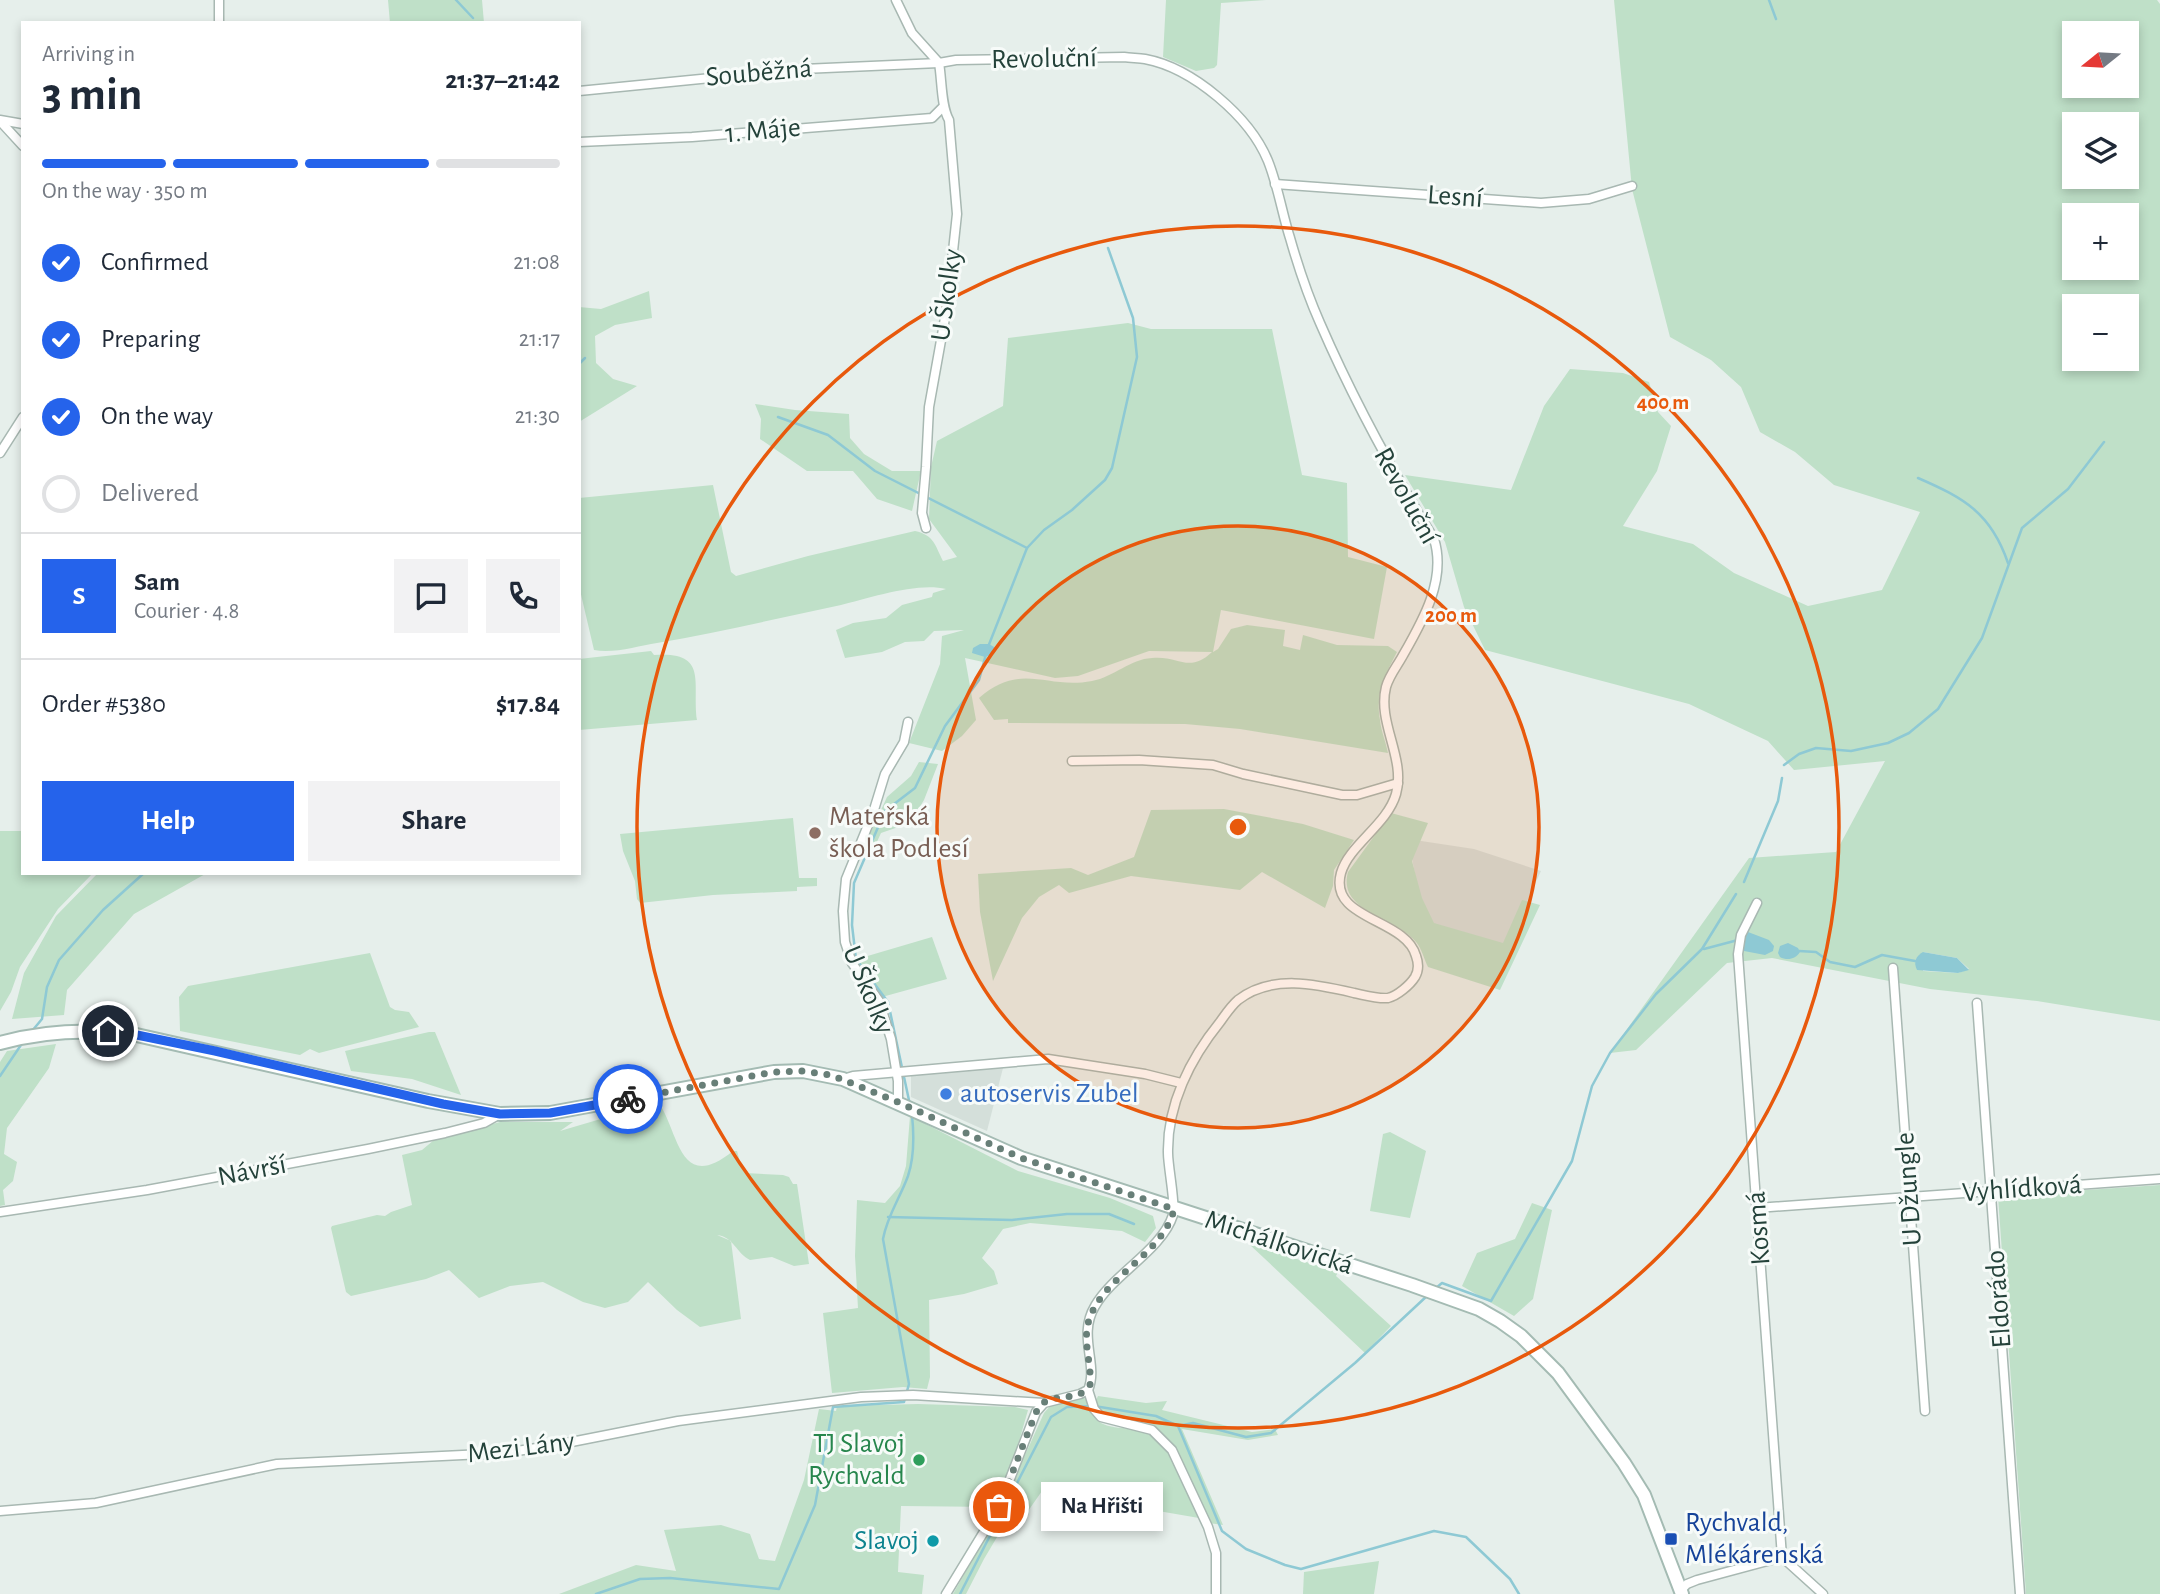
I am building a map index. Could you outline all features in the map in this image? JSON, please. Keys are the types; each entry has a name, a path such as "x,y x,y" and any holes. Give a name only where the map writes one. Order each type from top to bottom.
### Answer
{"street":[{"path":"219,0 219,21"},
{"path":"895,0 912,33 939,63"},
{"name":"Revoluční","path":"939,63 956,60 1145,59 1175,69 1206,88 1238,118 1258,142 1268,160 1318,319 1340,370 1376,442 1434,539 1439,553 1439,575 1427,609 1386,684 1383,707 1397,765 1398,783"},
{"name":"Souběžná","path":"581,91 803,69 939,63"},
{"name":"U Školky","path":"926,528 922,513 929,407 947,307 957,214 948,120 943,108 939,63"},
{"name":"1. Máje","path":"581,142 932,118 943,108"},
{"path":"0,121 21,124"},
{"path":"0,121 21,144"},
{"name":"Lesní","path":"1275,184 1541,203 1589,199 1632,186"},
{"path":"0,453 21,420"},
{"name":"U Školky","path":"898,1102 898,1081 891,1039 879,1001 852,963 845,942 843,911 846,879 873,813 885,774 904,742 908,722"},
{"path":"1072,761 1139,760 1213,765 1243,775 1342,795 1357,794 1398,783 1391,805 1342,870 1340,880 1343,896 1356,911 1395,930 1416,951 1419,967 1414,980 1390,998 1373,997 1321,985 1292,983 1264,987 1237,1001 1211,1033 1181,1083 1175,1103 1168,1145 1174,1209 1172,1218 1153,1245 1103,1294 1094,1307 1086,1330 1090,1393 1094,1409 1106,1420 1141,1425 1152,1430 1171,1450 1212,1540 1216,1553 1216,1594"},
{"name":"Kosmá","path":"1757,903 1741,936 1738,954 1782,1557"},
{"name":"U Džungle","path":"1893,968 1925,1411"},
{"name":"Eldorádo","path":"1977,1003 2020,1594"},
{"name":"Michálkovická","path":"0,1043 35,1034 60,1032 132,1034 428,1101 500,1114 561,1112 774,1072 803,1071 843,1079 1021,1158 1468,1305 1500,1321 1521,1336 1558,1373 1625,1463 1644,1495 1681,1593"},
{"path":"843,1079 1048,1059 1145,1074 1181,1083"},
{"name":"Návrší","path":"0,1212 147,1191 368,1149 458,1130 484,1123 500,1114"},
{"name":"Vyhlídková","path":"1757,1208 2160,1179"},
{"name":"Mezi Lány","path":"0,1511 96,1503 276,1464 503,1453 678,1421 861,1397 913,1395 1044,1403 1090,1393"},
{"path":"946,1594 999,1507 1036,1412 1044,1403"},
{"path":"1681,1593 1687,1584 1697,1580 1782,1557 1823,1594"}],"shaded area":[{"path":"1408,839 1474,849 1541,871 1503,953 1431,954"},
{"path":"1003,1068 987,1131 911,1097 911,1074"}],"green space":[{"path":"388,0 482,0 484,21 390,21"},
{"path":"1166,0 1266,0 1221,3 1217,65 1196,71 1163,57"},
{"path":"1614,0 2157,0 2160,4 2160,1021 2037,1001 1930,989 1772,958 1727,963 1636,1050 1610,1053 1749,858 1836,852 1885,761 1794,770 1768,741 1689,704 1485,650 1464,607 1445,542 1405,475 1511,490 1544,406 1570,369 1623,373 1649,382 1658,412 1671,426 1657,471 1623,526 1693,544 1734,573 1808,606 1882,590 1920,512 1834,485 1795,452 1760,432 1741,387 1711,360 1670,337 1632,189","holes":["1923,952 1957,958 1969,969 1958,973 1923,971"]},
{"path":"649,291 652,318 615,325 595,336 596,363 613,379 637,386 581,421 581,307 601,309"},
{"path":"1128,323 1151,329 1272,329 1302,475 1347,483 1348,557 1387,567 1374,639 1221,610 1213,652 1231,629 1247,625 1285,630 1283,646 1300,650 1303,635 1337,645 1388,646 1397,652 1382,685 1379,711 1388,753 1240,729 1185,724 1008,723 1008,719 994,720 979,698 1008,681 1092,681 1144,659 1161,658 1190,663 1197,662 1212,652 1149,651 1078,676 1055,678 965,658 976,720 962,736 942,751 909,743 940,664 942,636 964,630 934,631 924,641 905,642 882,652 845,658 836,630 853,623 886,618 902,605 932,597 933,593 946,589 934,587 894,592 749,625 626,649 594,650 581,595 581,498 713,485 731,572 736,576 915,531 930,538 943,561 957,557 929,519 931,467 937,441 1003,406 1008,338"},
{"path":"755,404 849,414 850,438 864,454 892,471 921,471 912,511 877,499 853,471 807,471 760,439 761,419"},
{"path":"651,651 654,655 683,658 694,672 697,720 581,730 581,659"},
{"path":"919,762 938,764 924,800 910,823 881,833 875,846 870,834 887,797 911,776"},
{"path":"1224,809 1303,824 1354,840 1334,870 1333,886 1325,908 1262,872 1240,890 1131,876 1069,893 1059,885 1039,897 1022,918 993,981 980,912 978,874 1071,868 1088,875 1134,857 1151,810"},
{"path":"1391,813 1428,823 1412,861 1422,898 1434,923 1503,943 1522,900 1540,905 1500,990 1428,967 1418,945 1407,933 1359,905 1351,896 1347,885 1348,872"},
{"path":"793,818 799,878 817,878 817,886 797,887 797,891 713,895 640,903 637,899 635,881 623,851 620,834"},
{"path":"0,831 21,831 21,875 91,875 58,909 20,967 11,992 0,1011"},
{"path":"96,875 203,875 134,914 67,990 64,1015 12,1019 24,973 56,916"},
{"path":"932,937 947,979 882,997 854,960"},
{"path":"370,953 390,1007 409,1012 419,1027 319,1053 310,1049 300,1055 180,1031 179,997 188,986"},
{"path":"435,1032 461,1095 412,1079 351,1071 345,1051"},
{"path":"56,1044 49,1068 7,1128 4,1154 17,1162 13,1181 3,1190 5,1205 0,1206 0,1062 7,1051"},
{"path":"660,1105 677,1144 692,1163 702,1166 715,1163 737,1151 745,1173 783,1175 789,1177 793,1184 797,1184 809,1264 794,1266 772,1257 750,1260 731,1242 741,1319 700,1327 677,1310 648,1282 628,1302 605,1308 583,1302 543,1282 510,1286 479,1298 449,1270 426,1279 351,1296 346,1292 331,1228 377,1215 385,1216 412,1205 402,1155 422,1150 434,1140 500,1122 573,1122 560,1131"},
{"path":"910,1116 1018,1171 1110,1198 1153,1216 1156,1228 1145,1242 1122,1231 1030,1223 1003,1229 982,1258 994,1271 998,1284 929,1300 930,1377 927,1389 903,1387 832,1393 823,1313 858,1308 855,1256 857,1200 885,1203 900,1186 906,1166"},
{"path":"1390,1132 1426,1151 1410,1218 1370,1211 1383,1134"},
{"path":"2160,1185 2160,1594 2026,1594 1998,1196"},
{"path":"1532,1203 1552,1210 1533,1299 1514,1316 1462,1286 1477,1253 1515,1239"},
{"path":"1249,1244 1338,1272 1336,1276 1391,1326 1365,1353"},
{"path":"1083,1396 1101,1423 1145,1432 1158,1440 1176,1466 1199,1518 1042,1491 1019,1524 1006,1522 966,1594 953,1594 998,1515 1044,1413 1050,1406"},
{"path":"1098,1396 1146,1403 1167,1401 1162,1410 1252,1432 1275,1429 1278,1435 1248,1440 1182,1429 1223,1525 1209,1523 1186,1471 1162,1434 1143,1422 1105,1416 1095,1402"},
{"path":"918,1404 1015,1407 1028,1410 1012,1466 996,1507 901,1506 898,1572 924,1575 922,1594 559,1594 636,1565 676,1571 664,1530 721,1525 750,1534 759,1559 775,1561 804,1480 819,1409 836,1411 837,1406"},
{"path":"1379,1561 1374,1594 1303,1594 1304,1572"}],"water":[{"path":"980,644 994,647 995,653 985,657 972,653 973,648"},
{"path":"1748,932 1769,940 1774,946 1773,951 1765,955 1744,951 1743,941"},
{"path":"1788,943 1800,952 1791,959 1780,957 1778,953 1780,946"},
{"path":"1923,952 1957,958 1969,970 1958,973 1917,970 1916,959"}],"waterway":[{"path":"456,0 473,18"},
{"path":"1769,0 1776,19"},
{"path":"988,647 1027,548 1044,530 1072,510 1105,480 1112,468 1137,357 1133,318 1108,248"},
{"path":"581,362 585,358"},
{"path":"778,417 828,435 875,471 1027,548"},
{"path":"1784,765 1799,754 1816,748 1851,751 1888,743 1909,733 1938,709 1982,638 2022,528 2068,489 2104,442"},
{"path":"1918,478 1974,509 1993,531 2008,563"},
{"path":"910,1105 888,1002 856,959 852,925 854,883 885,811 915,788 945,726 979,680 986,654"},
{"path":"1744,882 1778,801 1782,778"},
{"path":"32,1031 42,1019 47,987 59,960 103,910 142,875"},
{"path":"1436,1288 1442,1283 1491,1301 1572,1161 1592,1086 1610,1053 1656,994 1702,949 1736,894"},
{"path":"1704,949 1738,940"},
{"path":"1799,951 1816,952 1830,962 1855,967 1882,955 1915,961"},
{"path":"0,1076 23,1042"},
{"path":"596,1594 640,1579 670,1578 779,1589 815,1505 833,1407 904,1402 909,1384 883,1239 910,1169 913,1146 912,1115"},
{"path":"888,1217 1012,1220 1067,1214 1109,1214 1134,1224"},
{"path":"1178,1426 1193,1423 1246,1437 1271,1433 1355,1363 1428,1295"},
{"path":"960,1594 1051,1417 1067,1407 1094,1406 1156,1416 1178,1426 1222,1531 1246,1549 1301,1569 1434,1531 1466,1537 1510,1579 1519,1594"}],"way so far":[{"path":"628,1099 774,1072 803,1071 831,1075 1021,1158 1174,1209 1172,1218 1153,1245 1103,1294 1094,1307 1086,1330 1091,1380 1088,1390 1044,1403 1036,1412 999,1507"}],"place":[{"name":"Mateřská škola Podlesí","path":"815,833"},
{"name":"autoservis Zubel","path":"946,1094"},
{"name":"TJ Slavoj Rychvald","path":"919,1460"},
{"name":"Na Hřišti","path":"999,1507"},
{"name":"Rychvald, Mlékárenská","path":"1671,1539"},
{"name":"Slavoj","path":"933,1541"}],"route":[{"path":"108,1031 215,1051 458,1108 500,1114 550,1113 628,1099"}]}
